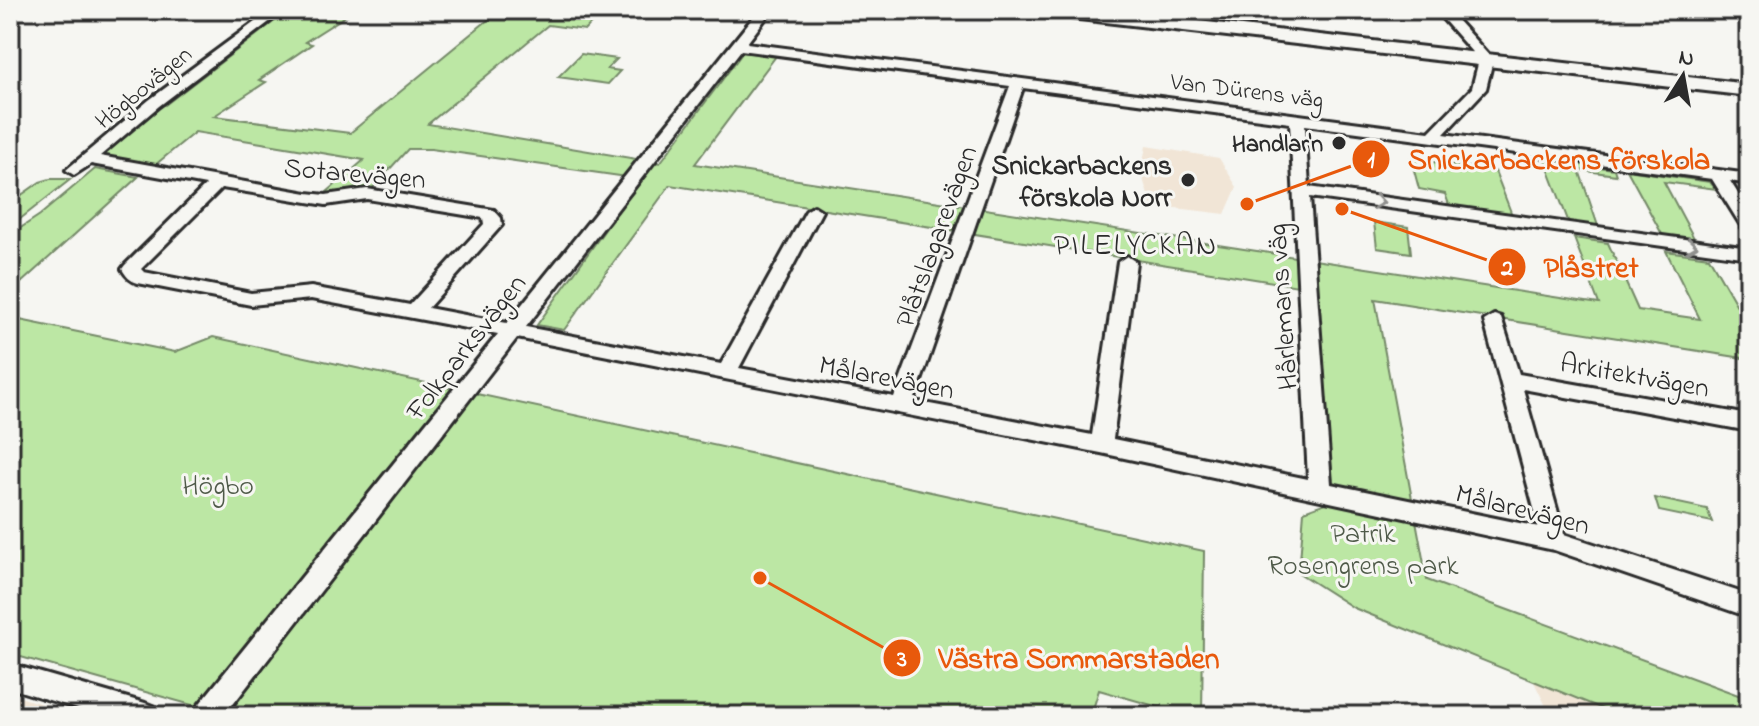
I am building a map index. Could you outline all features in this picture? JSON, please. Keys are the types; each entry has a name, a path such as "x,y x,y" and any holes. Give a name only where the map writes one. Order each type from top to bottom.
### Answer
{"street":[{"name":"Högbovägen","path":"74,170 154,103 279,10"},
{"name":"Folkparksvägen","path":"207,716 766,10"},
{"path":"1053,10 1114,13 1749,90"},
{"path":"1441,10 1486,60"},
{"path":"1712,10 1749,13"},
{"name":"Van Dürens väg","path":"739,46 1749,179"},
{"path":"1433,137 1479,89 1486,60"},
{"name":"Plåtslagarevägen","path":"901,407 1018,83"},
{"name":"Hårlemans väg","path":"1297,119 1320,492"},
{"name":"Sotarevägen","path":"89,159 326,200 367,194 384,195 488,214 493,218 493,225 415,311"},
{"path":"1718,175 1749,225"},
{"name":"Målarevägen","path":"218,182 131,269 138,277 251,299 311,293 415,311 1101,445 1554,540 1749,606"},
{"path":"1302,191 1749,253"},
{"path":"726,373 814,211"},
{"path":"1101,445 1127,262"},
{"path":"1494,321 1554,540"},
{"name":"Arkitektvägen","path":"1511,380 1749,423"},
{"path":"10,676 145,716"}],"shaded area":[{"name":"Snickarbackens förskola Norr","path":"1146,146 1219,158 1237,187 1225,214 1151,205 1141,172"},
{"path":"1533,680 1620,716 1551,716"},
{"path":"10,694 80,716 10,716"}],"green space":[{"name":"Patrik Rosengrens park","path":"289,10 352,12 305,42 312,44 259,80 266,82 214,116 350,133 500,10 537,10 597,17 585,30 548,25 428,124 660,163 743,52 776,56 695,164 1599,304 1574,238 1608,243 1638,310 1700,319 1666,251 1709,257 1749,327 1749,359 1375,299 1427,580 1749,699 1749,716 1620,716 1354,608 1299,573 1304,511 1334,500 1317,289 670,185 564,330 537,325 641,179 431,149 408,149 367,194 319,199 364,160 195,132 149,170 89,159 154,103 165,105"},
{"path":"581,54 617,59 607,69 620,71 608,84 558,77"},
{"path":"1411,159 1495,171 1512,215 1450,207 1445,194 1419,189"},
{"path":"1545,160 1614,169 1616,175 1579,170 1598,226 1569,223"},
{"path":"95,169 138,177 10,293 10,235 40,215"},
{"path":"1627,170 1710,182 1716,189 1664,182 1695,240 1663,236"},
{"path":"71,179 10,227 10,203 40,182"},
{"path":"1374,222 1408,227 1411,253 1377,248"},
{"name":"Högbo","path":"10,318 175,352 213,337 1204,551 1202,716 1190,716 1099,690 1093,709 1100,716 231,716 10,654"},
{"path":"1655,498 1707,509 1712,522 1659,511"}],"place":[{"name":"Handlar'n","path":"1339,143"},
{"name":"Snickarbackens förskola Norr","path":"1188,180"},
{"name":"Snickarbackens förskola","path":"1247,204"},
{"name":"Plåstret","path":"1342,209"},
{"name":"Västra Sommarstaden","path":"760,578"}],"district":[{"name":"PILELYCKAN","path":"1136,244"}]}
